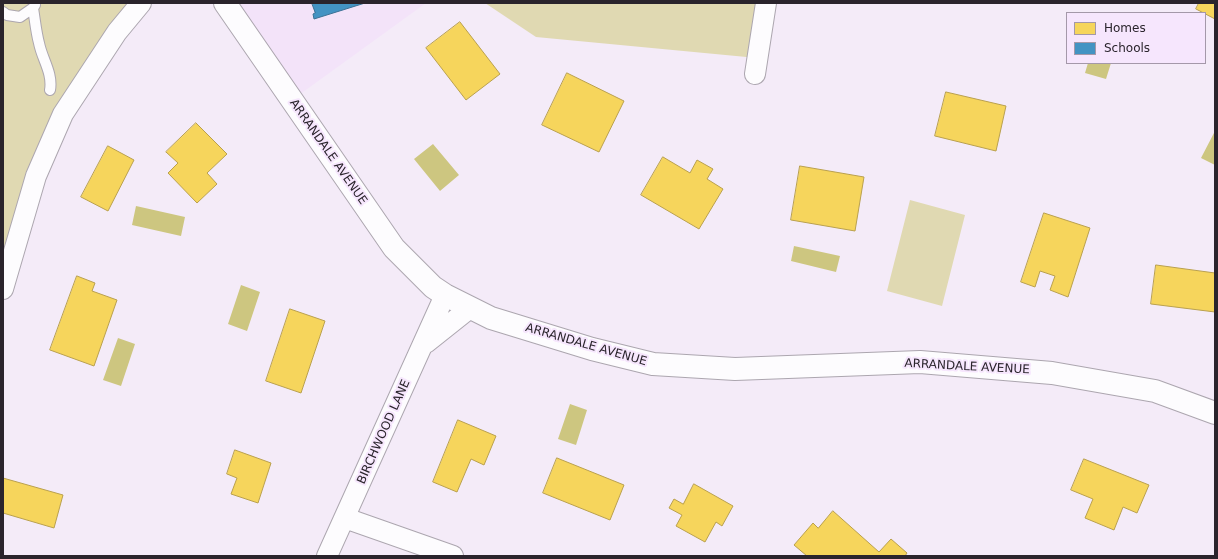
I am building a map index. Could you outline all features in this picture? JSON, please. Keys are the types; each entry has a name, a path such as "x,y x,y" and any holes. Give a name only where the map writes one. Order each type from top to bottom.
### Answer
{"street":[{"path":"3,289 36,176 63,114 117,32 141,3"},
{"name":"ARRANDALE AVENUE","path":"225,3 394,248 433,287 445,295 491,318 592,349 653,364 735,369 920,362 1052,373 1154,391 1215,414"},
{"path":"755,74 766,3"},
{"name":"BIRCHWOOD LANE","path":"327,556 445,295"},
{"name":"BIRCHWOOD LANE","path":"423,346 470,308"},
{"path":"345,518 453,556"}],"lane":[{"path":"3,12 8,15 20,17 35,6"},
{"path":"35,6 39,45 50,77 50,90"}],"shaded area":[{"path":"3,3 141,3 63,114 3,289"},
{"path":"225,3 426,3 292,100"},
{"path":"485,3 766,3 757,58 536,37"},
{"path":"1088,64 1111,64 1106,79 1085,73"},
{"path":"1215,131 1215,165 1201,158"},
{"path":"433,144 459,175 440,191 414,159"},
{"path":"910,200 965,215 942,306 887,291"},
{"path":"136,206 185,217 181,236 132,225"},
{"path":"794,246 840,256 836,272 791,261"},
{"path":"241,285 260,292 247,331 228,324"},
{"path":"118,338 135,344 121,386 103,380"},
{"path":"570,404 587,410 576,445 558,439"}],"building: Homes":[{"path":"1199,3 1215,3 1215,19 1206,14 1206,12 1202,12 1196,9"},
{"path":"460,22 500,74 466,100 426,48"},
{"path":"567,73 624,101 599,152 542,125"},
{"path":"946,92 1006,106 996,151 935,136"},
{"path":"196,123 227,154 207,173 217,184 197,203 168,173 178,163 166,152"},
{"path":"108,146 134,160 108,211 81,197"},
{"path":"663,157 690,173 697,160 713,169 707,179 723,189 699,229 641,195"},
{"path":"800,166 864,177 855,231 791,220"},
{"path":"1044,213 1090,228 1068,297 1050,290 1055,276 1040,271 1035,287 1021,282"},
{"path":"1156,265 1215,273 1215,312 1151,304"},
{"path":"77,276 95,283 92,291 117,300 94,366 50,350"},
{"path":"290,309 325,321 301,393 266,381"},
{"path":"458,420 496,436 484,465 471,459 457,492 433,482"},
{"path":"235,450 271,463 258,503 231,494 237,478 227,474"},
{"path":"557,458 624,485 610,520 543,493"},
{"path":"1084,459 1149,485 1137,513 1123,507 1114,530 1085,518 1093,499 1071,490"},
{"path":"3,478 63,495 54,528 3,513"},
{"path":"694,484 733,506 722,526 716,522 705,542 676,526 682,515 669,508 674,499 683,504"},
{"path":"833,511 879,552 891,539 907,553 905,556 807,556 794,545 813,523 818,528"}],"building: Schools":[{"path":"312,3 365,3 314,19 313,14 315,13"}]}
